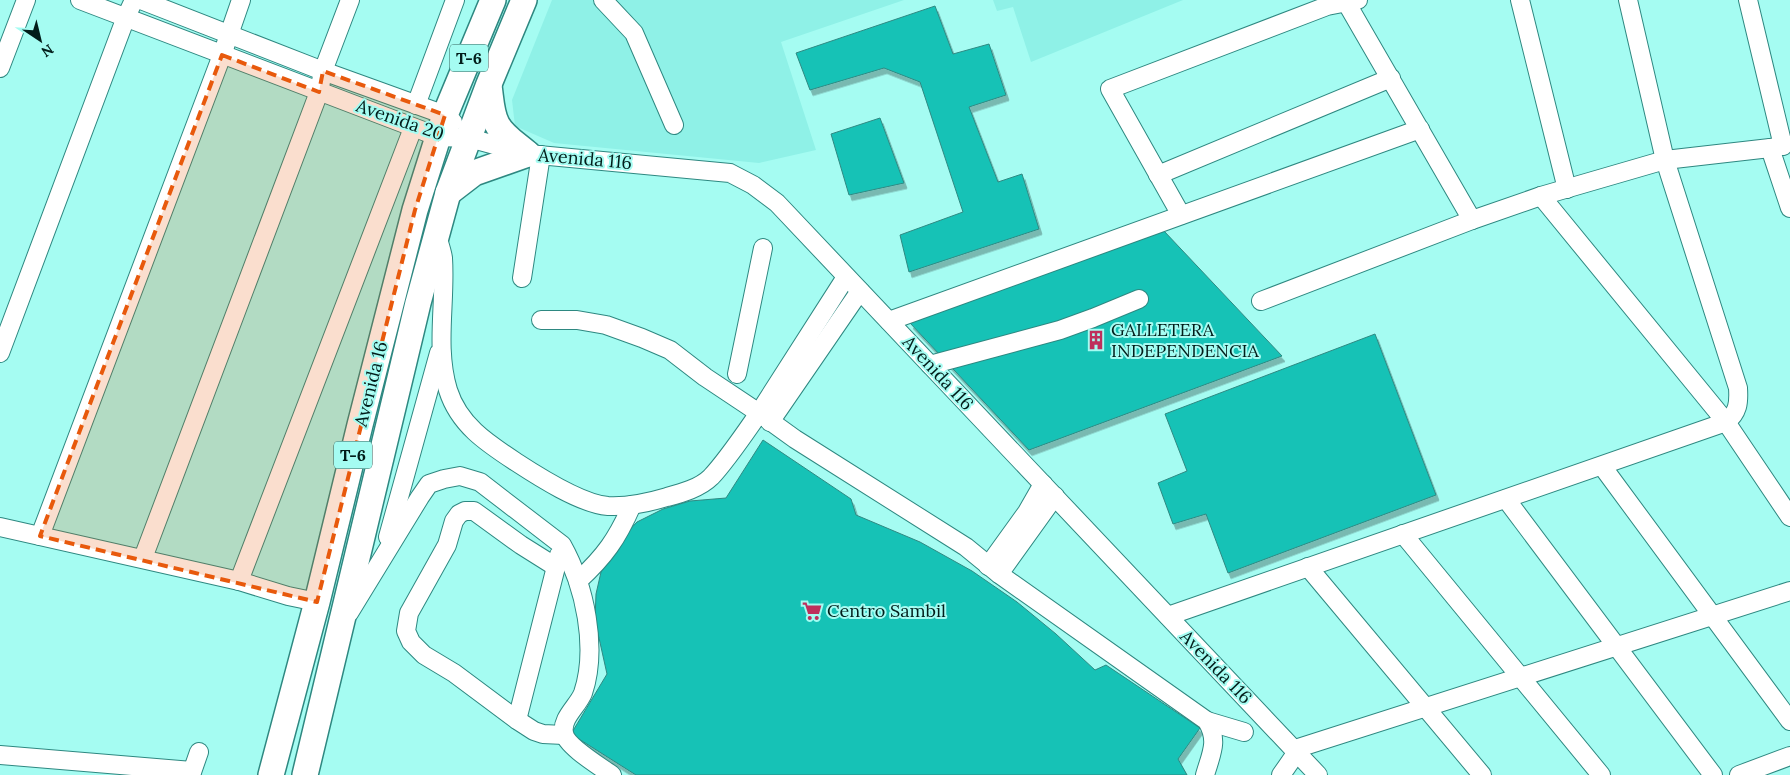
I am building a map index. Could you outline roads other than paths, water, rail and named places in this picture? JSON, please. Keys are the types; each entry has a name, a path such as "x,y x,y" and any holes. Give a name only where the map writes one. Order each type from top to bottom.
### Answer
{"highway":[{"name":"Avenida 16","path":"271,775 317,602 415,210 442,126 493,0"},
{"name":"Avenida 16","path":"305,775 339,628 436,235 448,193 489,84 524,0"},
{"path":"489,84 497,124 503,133 534,154"},
{"path":"448,193 474,173 534,154"}],"street":[{"path":"0,68 26,0"},
{"name":"Avenida 20","path":"80,0 413,128 442,126"},
{"path":"0,353 134,0"},
{"name":"Avenida 20","path":"141,0 416,105 442,126 469,138"},
{"path":"40,536 241,0"},
{"path":"143,558 319,92 323,71 350,0"},
{"path":"416,105 455,0"},
{"path":"603,0 634,33 674,125"},
{"path":"1520,0 1567,189"},
{"path":"1168,616 1602,466 1726,422 1735,415 1739,402 1738,388 1666,160 1628,0"},
{"path":"1748,0 1781,146 1790,208"},
{"path":"1181,216 1110,89 1326,3 1352,1 1391,78 1472,220"},
{"path":"1158,175 1391,78"},
{"path":"239,581 413,128"},
{"path":"889,321 1420,129"},
{"name":"Avenida 116","path":"469,138 534,154 730,173 753,185 777,203 1296,751 1310,772"},
{"path":"1261,302 1472,220 1540,196 1666,160 1781,146"},
{"path":"522,278 534,154"},
{"path":"1540,196 1726,422 1790,516"},
{"path":"436,235 443,256 442,359 448,389 457,412 471,430 490,445 546,480 592,503 606,506 632,506 676,495 693,489 710,478 764,418 860,291"},
{"path":"737,374 763,248"},
{"path":"764,418 846,277"},
{"path":"930,365 1060,330 1140,299"},
{"path":"541,320 577,320 606,325 670,350 705,377 795,439 966,547 994,570 1207,721 1244,732"},
{"path":"381,562 442,344"},
{"path":"1602,466 1790,721"},
{"path":"339,628 429,484 460,476 480,482 562,545 570,560 578,581 590,652 588,672 582,695 564,726 564,735 570,744 612,775"},
{"path":"994,570 1049,490"},
{"path":"1506,499 1713,775"},
{"path":"578,581 599,562 620,532 632,506"},
{"path":"556,567 521,545 474,510 459,514 454,521 447,545 422,587 408,616 406,632 411,642 424,655 454,674 517,720 534,731 544,734 564,735"},
{"path":"0,527 143,558 317,602"},
{"path":"1403,534 1601,775"},
{"path":"517,720 562,545"},
{"path":"1308,567 1482,775"},
{"path":"1281,775 1296,751 1790,591"},
{"path":"1205,775 1214,740 1213,731 1207,721"},
{"path":"0,755 192,773 199,752"},
{"path":"1739,775 1790,756"}],"place":[{"name":"GALLETERA INDEPENDENCIA","path":"1096,340"},
{"name":"Centro Sambil","path":"812,611"}]}
